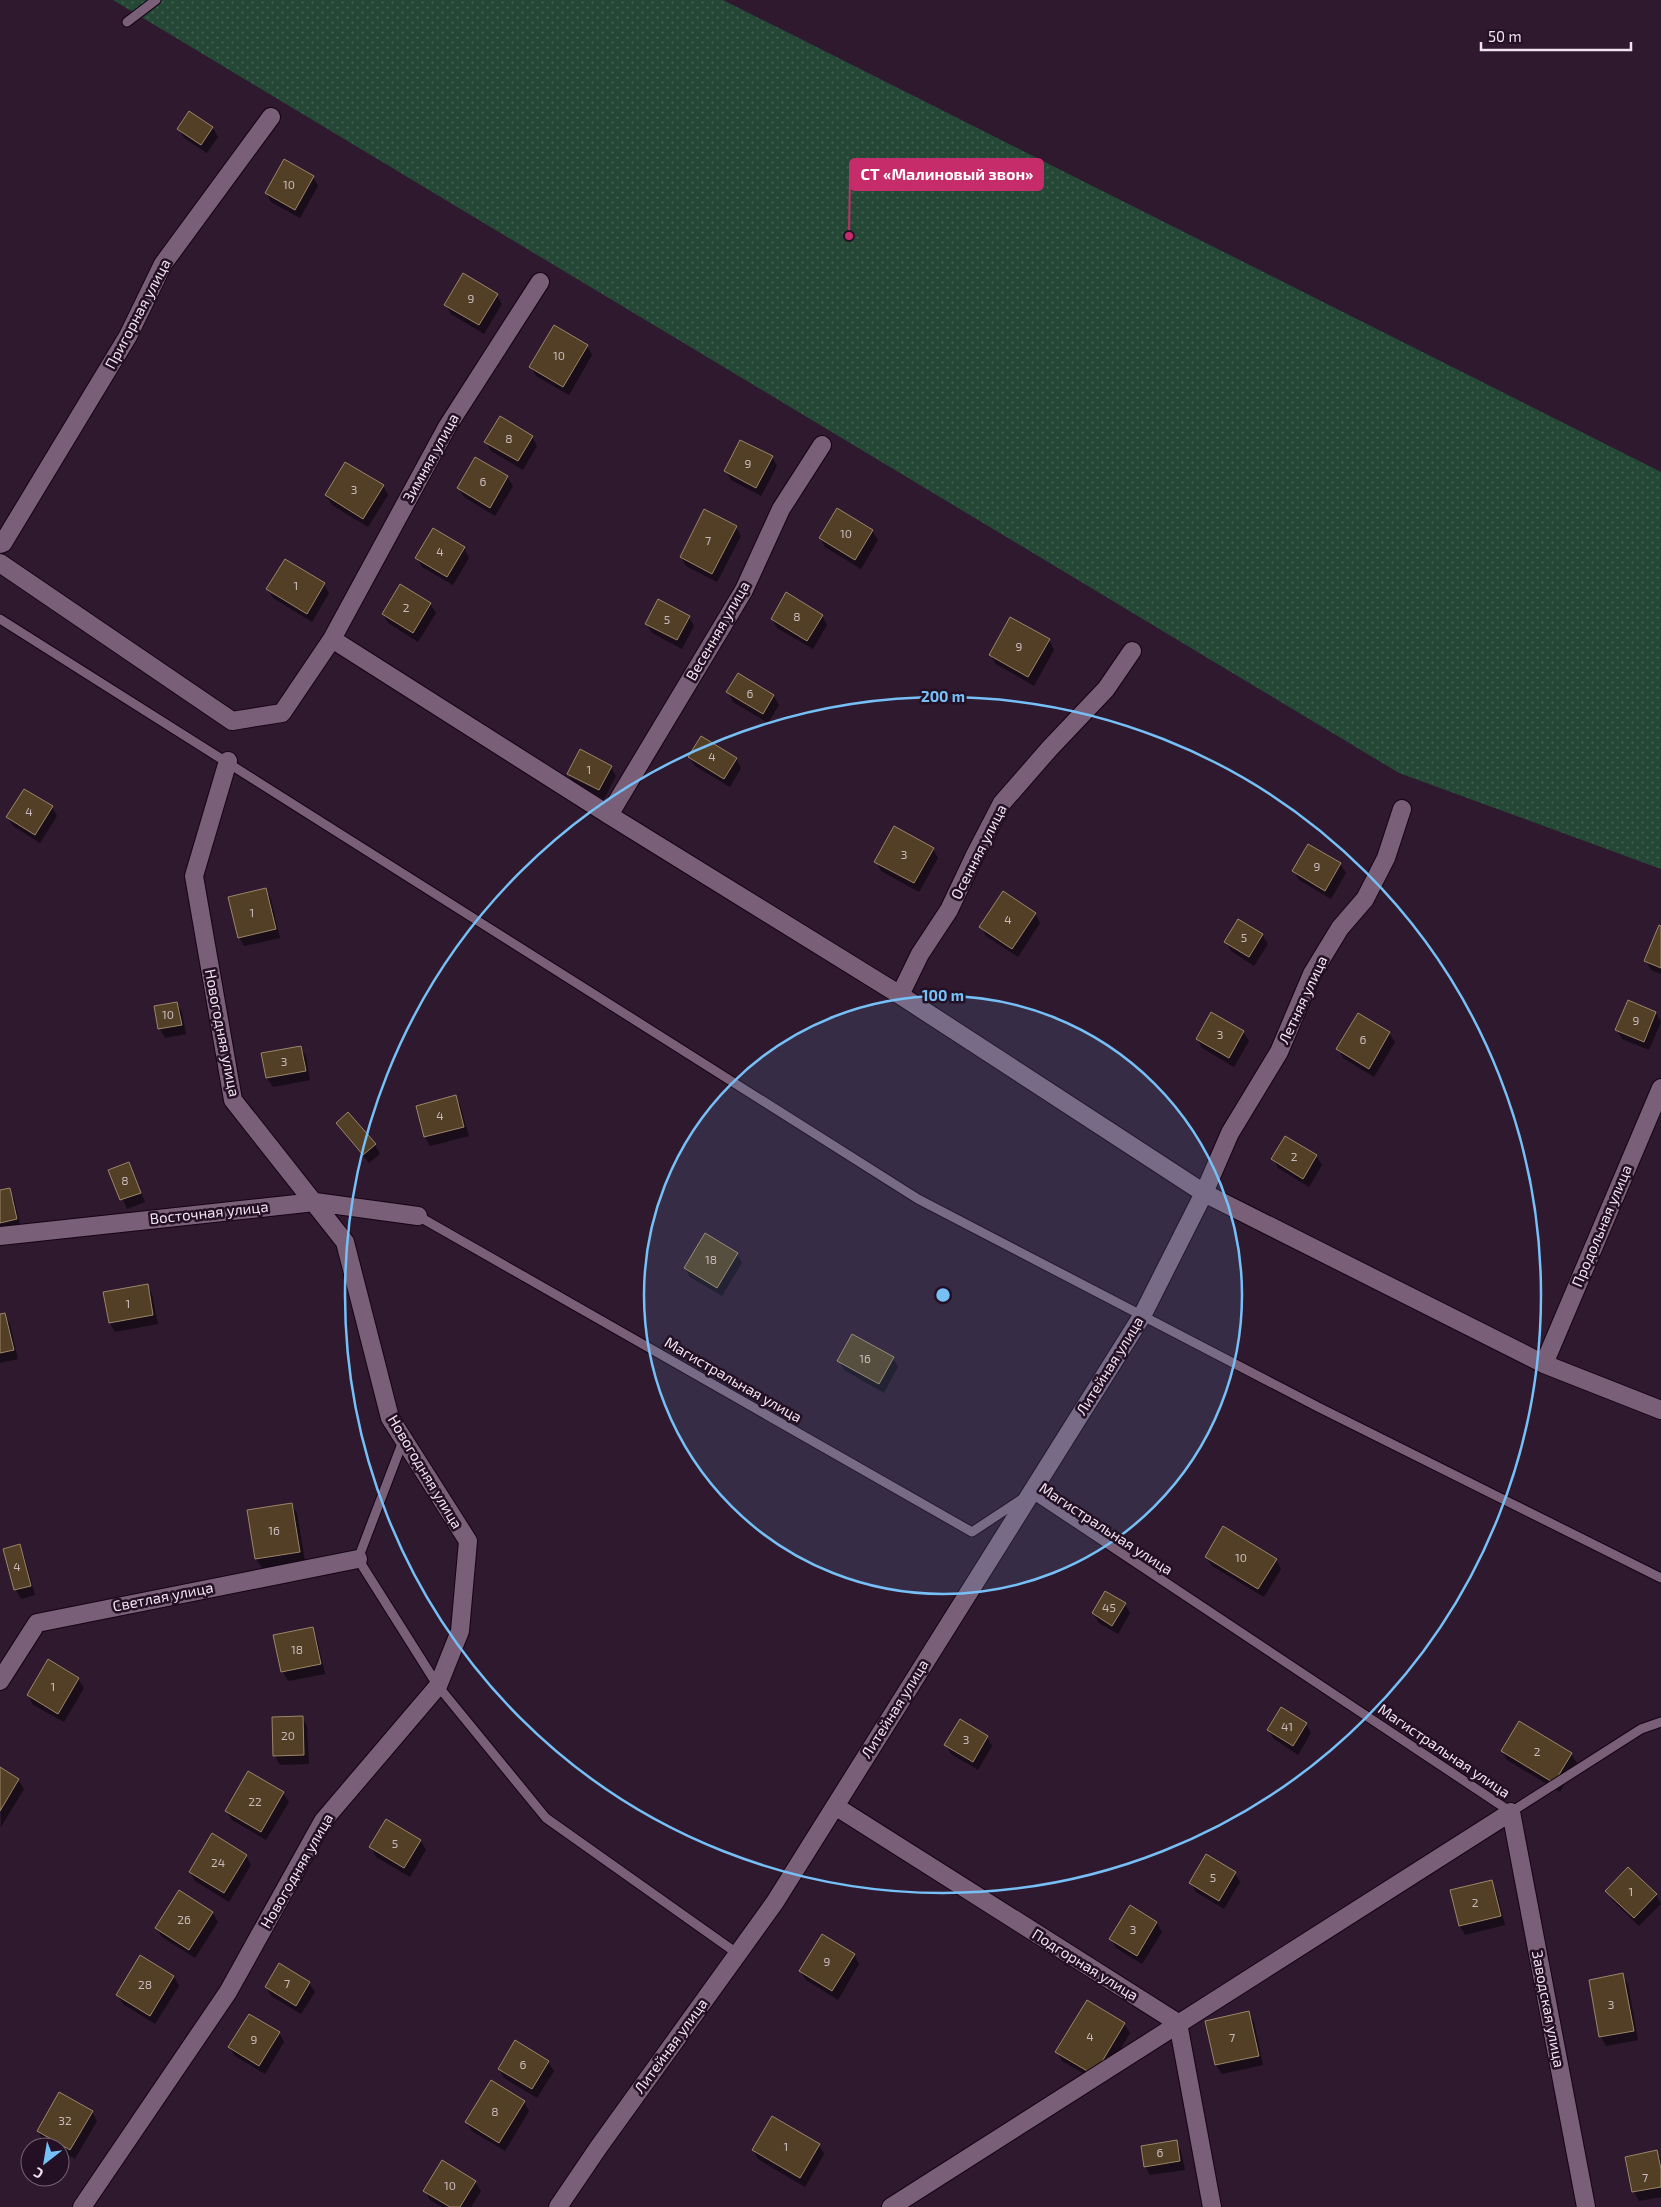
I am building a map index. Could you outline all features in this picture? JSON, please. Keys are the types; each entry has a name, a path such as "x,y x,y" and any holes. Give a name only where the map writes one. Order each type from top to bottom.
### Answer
{"street":[{"name":"Пригорная улица","path":"0,544 3,543 128,336 163,264 271,117"},
{"name":"Зимняя улица","path":"0,563 232,721 282,713 332,639 447,427 540,282"},
{"name":"Весенняя улица","path":"609,815 744,590 782,509 822,445"},
{"path":"332,639 609,815 900,995 1204,1193 1544,1364 1661,1410"},
{"name":"Осенняя улица","path":"900,995 920,954 949,910 1002,803 1050,748 1106,689 1132,651"},
{"name":"Новогодняя улица","path":"82,2207 228,1992 323,1821 438,1686 460,1631 468,1541 390,1418 346,1242 233,1100 194,876 228,761"},
{"name":"Летняя улица","path":"1204,1193 1230,1133 1279,1052 1312,974 1340,928 1364,899 1386,858 1402,809"},
{"name":"Продольная улица","path":"1544,1364 1661,1088"},
{"name":"Литейная улица","path":"558,2207 598,2148 775,1902 1142,1316 1204,1193"},
{"name":"Восточная улица","path":"0,1236 315,1202 418,1216"},
{"name":"Светлая улица","path":"0,1681 37,1623 358,1559"},
{"name":"Подгорная улица","path":"835,1806 1178,2023"},
{"path":"891,2207 1511,1812"},
{"name":"Заводская улица","path":"1511,1812 1586,2207"},
{"path":"1178,2023 1212,2207"}],"lane":[{"path":"127,22 156,0"},
{"path":"0,619 228,761 918,1199 1318,1407 1661,1578"},
{"name":"Магистральная улица","path":"418,1216 972,1532 1031,1493 1511,1812 1641,1729 1661,1722"},
{"path":"404,1440 358,1559 438,1686 546,1818 738,1954"}],"green space":[{"path":"113,0 723,0 1661,472 1661,869 1399,773"}],"building":[{"path":"189,111 213,127 201,145 177,129"},
{"path":"284,159 314,176 295,210 265,193"},
{"path":"463,273 498,294 479,325 444,305"},
{"path":"554,325 588,345 563,387 529,367"},
{"path":"500,416 533,436 518,461 484,442"},
{"path":"740,440 773,456 756,488 724,471"},
{"path":"475,457 508,476 490,508 457,488"},
{"path":"345,462 384,485 363,519 325,495"},
{"path":"837,508 873,530 855,560 819,538"},
{"path":"704,509 737,526 712,574 680,557"},
{"path":"433,528 465,547 447,577 415,558"},
{"path":"285,559 325,583 307,614 266,589"},
{"path":"400,584 431,603 413,633 382,614"},
{"path":"786,592 823,615 807,641 771,619"},
{"path":"658,599 690,616 677,640 645,624"},
{"path":"1010,617 1050,639 1028,677 989,655"},
{"path":"738,673 774,695 763,714 726,692"},
{"path":"701,736 737,758 724,779 688,757"},
{"path":"580,749 612,766 599,790 567,774"},
{"path":"24,789 53,806 35,835 6,817"},
{"path":"894,826 934,848 914,883 874,862"},
{"path":"1308,844 1341,863 1325,891 1292,871"},
{"path":"266,888 276,929 238,938 228,897"},
{"path":"1003,891 1036,913 1012,949 979,927"},
{"path":"1238,919 1263,934 1249,957 1224,942"},
{"path":"1659,925 1661,926 1661,968 1644,961"},
{"path":"1628,1000 1656,1012 1644,1042 1615,1030"},
{"path":"177,1002 182,1025 158,1029 154,1006"},
{"path":"1211,1012 1244,1031 1229,1058 1196,1039"},
{"path":"1358,1013 1390,1032 1369,1069 1336,1049"},
{"path":"301,1046 306,1071 266,1078 261,1053"},
{"path":"456,1095 464,1127 424,1137 416,1106"},
{"path":"348,1112 376,1144 363,1155 336,1123"},
{"path":"1285,1136 1317,1155 1303,1179 1271,1159"},
{"path":"129,1162 141,1193 120,1200 108,1170"},
{"path":"10,1188 17,1219 0,1223 0,1190"},
{"path":"705,1233 738,1253 717,1288 684,1268"},
{"path":"148,1284 153,1315 109,1323 103,1292"},
{"path":"5,1313 14,1350 0,1353 0,1314"},
{"path":"852,1334 894,1357 879,1384 837,1361"},
{"path":"292,1503 300,1552 255,1559 247,1510"},
{"path":"1223,1526 1277,1559 1258,1589 1205,1557"},
{"path":"20,1544 31,1586 14,1590 3,1549"},
{"path":"1105,1591 1126,1603 1112,1626 1092,1613"},
{"path":"313,1627 321,1664 281,1672 273,1635"},
{"path":"48,1659 79,1678 58,1714 27,1695"},
{"path":"1281,1707 1307,1723 1293,1746 1267,1730"},
{"path":"303,1716 304,1755 273,1756 272,1717"},
{"path":"960,1719 988,1736 973,1762 944,1745"},
{"path":"1519,1721 1572,1753 1554,1783 1501,1751"},
{"path":"0,1767 19,1779 0,1811"},
{"path":"248,1771 284,1792 261,1832 225,1811"},
{"path":"386,1819 421,1840 404,1868 369,1847"},
{"path":"212,1833 247,1855 224,1893 189,1872"},
{"path":"1206,1854 1236,1872 1219,1901 1189,1883"},
{"path":"1628,1867 1657,1894 1634,1918 1605,1891"},
{"path":"1492,1880 1501,1916 1459,1926 1450,1890"},
{"path":"179,1890 213,1912 189,1950 155,1928"},
{"path":"1130,1905 1157,1922 1137,1956 1109,1939"},
{"path":"822,1934 855,1954 832,1991 799,1971"},
{"path":"140,1955 174,1976 150,2016 116,1995"},
{"path":"279,1963 310,1982 296,2006 265,1987"},
{"path":"1623,1973 1634,2031 1599,2037 1589,1980"},
{"path":"1087,2000 1125,2023 1094,2075 1055,2052"},
{"path":"1249,2011 1259,2056 1215,2065 1205,2021"},
{"path":"249,2014 280,2032 259,2066 228,2047"},
{"path":"515,2040 549,2061 532,2089 498,2069"},
{"path":"491,2080 525,2101 499,2143 465,2122"},
{"path":"59,2092 93,2111 70,2150 70,2137 47,2137 37,2131"},
{"path":"772,2116 820,2144 800,2178 752,2150"},
{"path":"1177,2140 1180,2161 1144,2167 1141,2146"},
{"path":"1657,2150 1661,2169 1661,2187 1632,2192 1625,2157"},
{"path":"442,2160 476,2181 460,2207 450,2207 423,2191"}],"place":[{"name":"СТ «Малиновый звон»","path":"849,236"}]}
